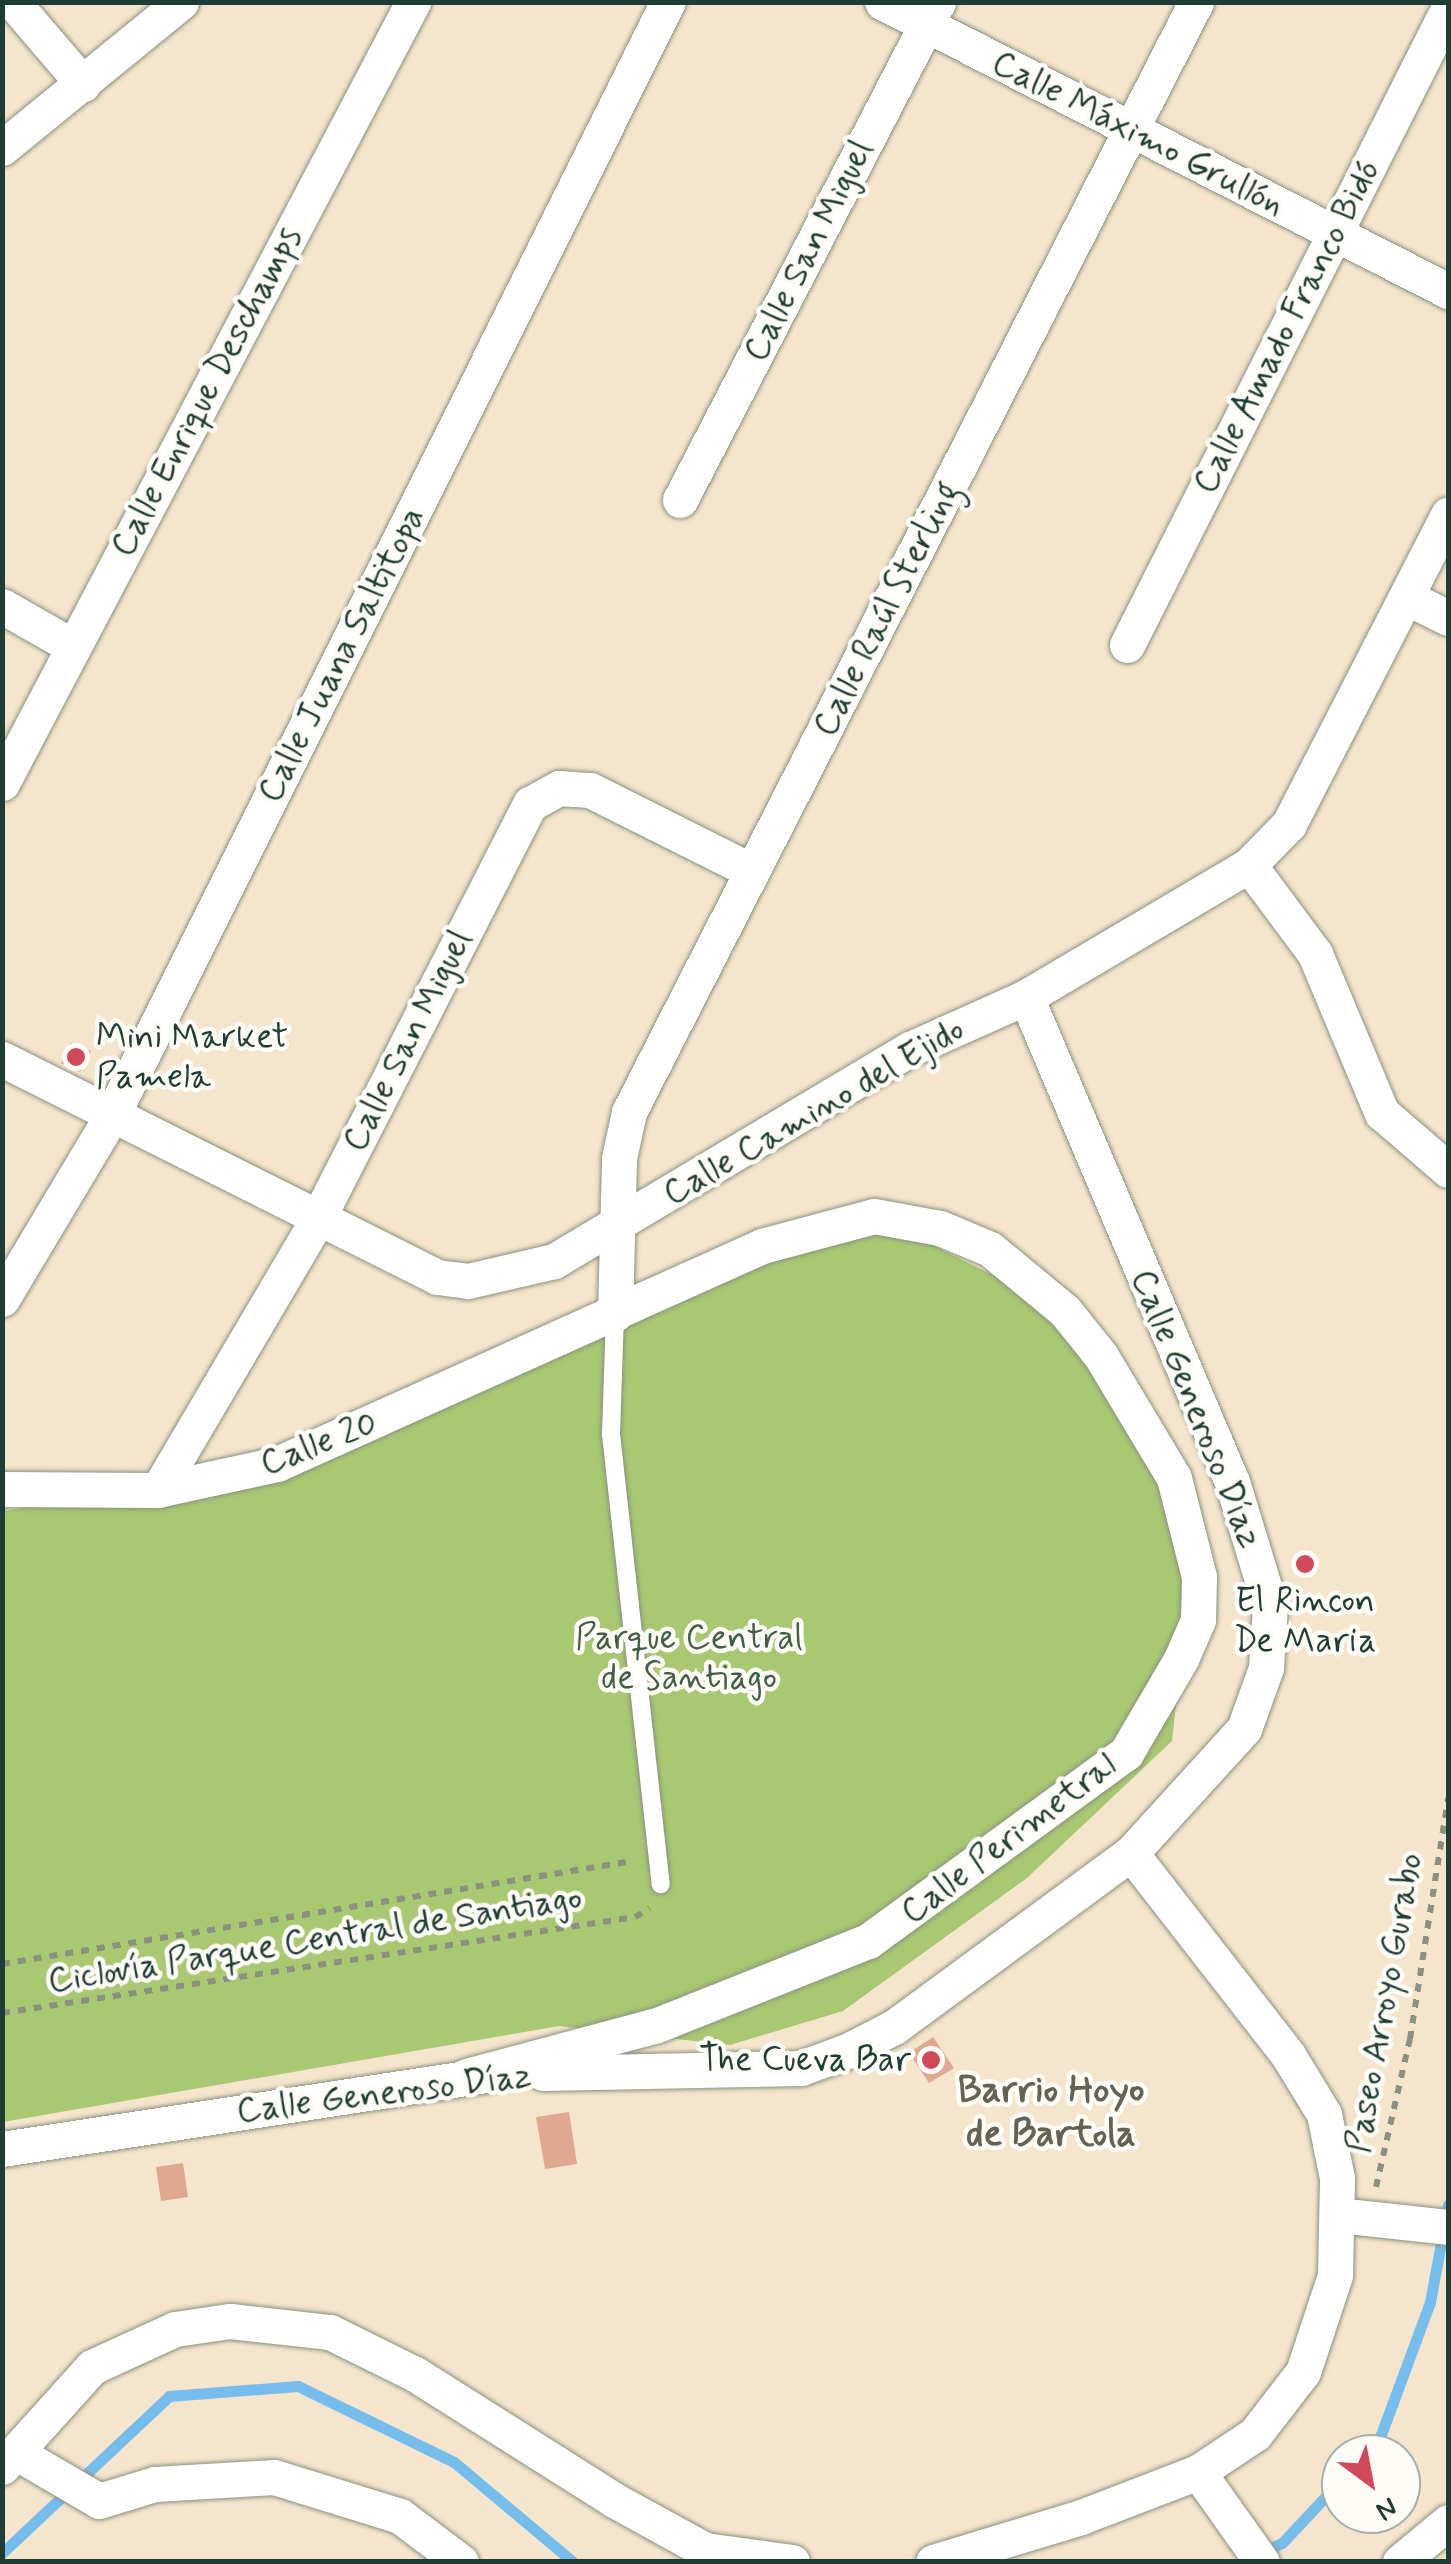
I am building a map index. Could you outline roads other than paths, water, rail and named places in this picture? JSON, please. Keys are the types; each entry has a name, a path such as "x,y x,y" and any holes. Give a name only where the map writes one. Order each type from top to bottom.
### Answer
{"street":[{"path":"13,2 83,84"},
{"path":"2,148 181,2"},
{"name":"Calle Enrique Deschamps","path":"2,783 412,2"},
{"name":"Calle Juana Saltitopa","path":"2,1299 111,1118 668,2"},
{"name":"Calle Máximo Grullón","path":"882,2 932,14 1130,134 1448,291"},
{"name":"Calle Raúl Sterling","path":"614,1314 619,1158 629,1112 1196,2"},
{"name":"Calle Amado Franco Bidó","path":"1127,646 1448,9"},
{"name":"Calle San Miguel","path":"680,500 932,14"},
{"name":"Calle Camino del Ejido","path":"2,1059 111,1118 414,1269 468,1280 554,1261 910,1049 1026,997 1250,865 1289,824 1448,515"},
{"path":"1408,598 1448,618"},
{"path":"2,606 72,646"},
{"name":"Calle San Miguel","path":"158,1490 316,1222 530,804 559,788 590,790 752,871"},
{"path":"1250,865 1316,954 1382,1114 1448,1170"},
{"name":"Calle Generoso Díaz","path":"2,2149 466,2076 801,2068 894,2027 1132,1854 1244,1728 1266,1668 1270,1606 1232,1482 1026,997"},
{"name":"Calle Perimetral","path":"466,2076 657,2025 868,1942 1126,1753 1166,1691 1198,1620 1192,1534 1153,1432 1065,1311 990,1249 910,1222 847,1221 762,1246 614,1314"},
{"name":"Calle 20","path":"2,1490 158,1490 227,1478 317,1449 614,1314"},
{"path":"933,2562 1081,2517 1198,2472 1255,2434 1303,2372 1354,2216 1324,2114 1288,2055 1132,1854"},
{"path":"1354,2216 1432,2224"},
{"path":"461,2562 400,2516 274,2477 155,2484 99,2502 10,2460 92,2368 174,2329 230,2321 330,2332 415,2374 614,2500 706,2550 792,2562"},
{"path":"1198,2472 1262,2562"},
{"path":"1400,2562 1448,2522"}],"lane":[{"path":"614,1314 611,1434 661,1884"}],"waterway":[{"path":"1381,2434 1430,2302 1448,2205"},
{"path":"2,2553 169,2396 298,2386 454,2462 573,2562"},
{"path":"1259,2554 1282,2543 1321,2501"}],"place":[{"name":"Mini Market Pamela","path":"76,1057"},
{"name":"El Rincon De Maria","path":"1305,1564"},
{"name":"The Cueva Bar","path":"931,2060"}],"district":[{"name":"Barrio Hoyo de Bartola","path":"1051,2113"}],"park label":[{"name":"Parque Central de Santiago","path":"689,1658"}]}
